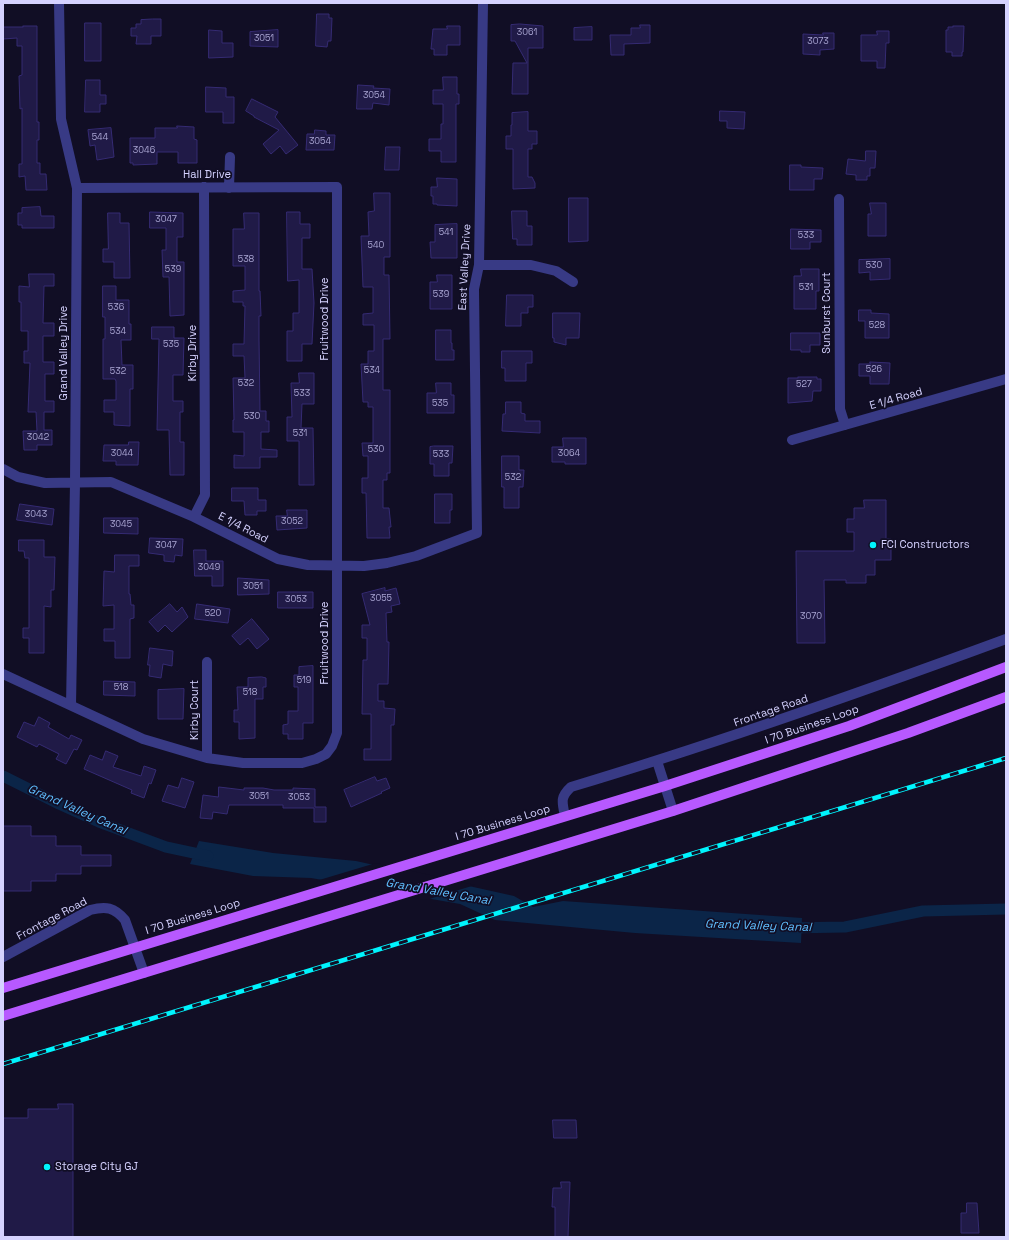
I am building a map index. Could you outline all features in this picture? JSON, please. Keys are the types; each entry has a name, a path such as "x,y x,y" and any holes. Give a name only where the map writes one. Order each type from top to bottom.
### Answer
{"main road":[{"name":"I 70 Business Loop","path":"3,988 665,786 849,726 1006,667"},
{"path":"3,1016 465,876 673,811 901,736 1006,697"}],"street":[{"name":"Grand Valley Drive","path":"59,3 61,119 77,188 75,483 71,705"},
{"name":"East Valley Drive","path":"477,533 474,289 479,265 483,3"},
{"path":"229,188 230,157"},
{"name":"Kirby Drive","path":"194,516 205,495 204,187"},
{"name":"Hall Drive","path":"77,188 338,187"},
{"name":"Fruitwood Drive","path":"3,674 143,739 207,758 243,763 302,763 326,754 332,746 337,733 338,187"},
{"name":"Sunburst Court","path":"839,199 840,409 845,425"},
{"path":"479,265 531,265 556,271 572,282"},
{"name":"E 1/4 Road","path":"792,440 1006,379"},
{"name":"E 1/4 Road","path":"3,469 18,476 45,483 110,482 194,516 278,559 308,565 364,566 387,563 416,556 477,533"},
{"name":"Frontage Road","path":"565,816 562,797 571,787 657,761 886,684 1006,639"},
{"name":"Kirby Court","path":"207,662 207,758"},
{"path":"657,761 673,811"},
{"name":"Frontage Road","path":"3,957 90,910 101,908 112,909 119,913 125,920 136,947 144,973"}],"water":[{"path":"199,841 273,853 356,861 514,896 533,907 563,901 802,918 801,943 635,933 495,920 460,904 311,878 253,876 190,864"}],"pier":[{"path":"376,863 475,885 426,900 316,881"}],"building":[{"path":"317,14 329,14 329,18 332,18 331,41 328,41 327,47 316,46"},
{"path":"161,19 161,36 151,36 151,44 136,44 137,36 131,36 131,28 136,28 136,24 141,24 141,20"},
{"path":"85,23 101,23 101,61 85,61"},
{"path":"520,24 543,26 543,48 528,48 528,94 512,94 513,63 527,63 515,41 511,41 511,25"},
{"path":"640,25 650,25 650,43 624,44 624,55 611,55 610,35 631,35 631,28 640,28"},
{"path":"37,26 37,122 39,122 39,140 37,140 37,163 40,163 40,174 46,174 47,190 26,190 25,176 19,177 19,164 22,164 22,108 20,109 19,76 22,75 22,46 17,46 17,38 3,39 3,27"},
{"path":"447,26 460,26 460,45 447,45 447,55 434,55 434,49 431,49 433,29 447,29"},
{"path":"964,26 962,56 952,56 952,52 946,52 946,30 948,30 948,27"},
{"path":"592,27 592,40 574,40 574,28"},
{"path":"209,30 222,31 222,43 233,43 233,57 209,58"},
{"path":"278,30 278,47 250,46 250,32"},
{"path":"877,31 889,31 889,43 886,43 885,68 877,68 877,61 861,61 861,35 877,35"},
{"path":"823,33 834,33 834,49 820,50 820,55 803,54 803,34 823,35"},
{"path":"443,77 457,77 457,94 459,94 459,104 456,104 456,162 441,162 441,151 429,151 429,139 441,139 443,104 433,104 433,90 443,90"},
{"path":"86,80 100,80 100,95 106,95 106,104 100,104 100,112 85,112"},
{"path":"358,85 390,89 389,105 373,103 372,109 357,109"},
{"path":"206,87 226,88 226,97 234,97 234,123 223,123 223,112 206,112"},
{"path":"252,99 278,112 275,117 298,145 286,154 280,146 271,154 263,144 279,130 254,117 246,111"},
{"path":"720,111 745,112 744,129 727,128 727,121 720,121"},
{"path":"528,112 528,131 537,131 537,144 532,144 532,149 528,149 528,177 532,177 535,183 535,188 513,189 513,149 506,149 506,136 511,136 512,113"},
{"path":"177,126 194,127 194,139 197,140 197,163 178,163 178,152 157,152 157,164 133,165 133,163 130,163 130,138 155,138 155,128 177,128"},
{"path":"111,128 114,157 97,160 95,145 90,146 88,130"},
{"path":"315,130 326,131 326,135 335,135 334,150 306,150 307,134 314,134"},
{"path":"386,147 400,147 399,170 385,170"},
{"path":"866,151 876,151 875,168 870,168 870,176 867,176 867,180 856,180 856,175 846,174 848,159 865,161"},
{"path":"790,165 823,168 822,179 814,179 814,190 790,190"},
{"path":"437,178 457,179 457,206 433,204 431,187 437,187"},
{"path":"374,193 390,193 390,257 384,257 384,275 389,275 390,339 383,339 383,390 390,390 390,473 387,473 387,480 383,480 383,508 389,508 391,527 389,527 390,538 367,538 366,493 362,493 362,478 368,478 368,456 363,456 362,443 373,443 373,407 368,407 368,402 363,402 361,364 368,364 368,351 374,351 374,325 363,325 363,314 373,313 373,287 363,287 361,236 369,236 368,212 374,211"},
{"path":"569,198 588,198 588,241 569,242"},
{"path":"870,203 886,203 886,236 868,236 868,214 871,214"},
{"path":"40,207 41,216 54,216 54,228 22,228 22,225 18,225 18,213 22,213 22,208"},
{"path":"512,211 527,211 527,226 532,226 532,245 517,245 517,239 513,239"},
{"path":"150,212 183,213 183,237 177,237 177,262 184,262 184,315 170,316 169,277 163,277 162,250 166,250 166,228 150,228"},
{"path":"287,212 300,212 300,224 310,224 310,238 302,238 302,269 312,269 314,303 312,344 302,344 302,361 287,361 287,331 293,331 293,313 299,313 299,280 288,281"},
{"path":"108,213 120,213 120,223 129,223 130,278 114,278 114,262 103,262 103,249 108,249"},
{"path":"244,213 259,213 259,291 261,316 259,316 260,411 266,411 266,421 269,421 269,432 261,432 261,449 277,450 277,457 260,457 260,468 234,468 234,455 244,456 244,432 233,432 233,378 245,378 244,356 233,356 233,344 244,344 245,306 243,306 243,302 233,302 233,291 245,290 245,266 233,266 233,229 244,229"},
{"path":"457,224 457,258 431,258 430,242 435,242 435,225"},
{"path":"791,229 821,230 821,242 810,242 810,249 791,249"},
{"path":"890,259 890,279 870,280 870,272 859,273 859,260"},
{"path":"801,269 819,269 819,291 816,291 816,309 794,309 794,276 801,276"},
{"path":"29,274 54,274 54,286 44,286 43,323 54,323 54,336 43,336 43,362 54,362 54,374 45,374 45,401 54,401 54,412 44,412 44,430 52,430 52,445 37,445 37,450 24,450 23,431 37,431 36,412 28,412 30,363 24,363 24,351 28,351 28,331 21,331 21,302 19,302 19,286 29,287"},
{"path":"437,275 452,275 452,309 430,309 430,282 437,282"},
{"path":"103,286 116,286 116,300 129,300 131,340 121,340 122,365 133,365 133,389 130,389 130,426 114,425 114,412 104,412 104,400 116,400 116,381 115,379 103,379 103,339 105,339 105,317 103,317"},
{"path":"507,295 533,295 533,307 528,307 528,313 521,313 521,326 506,326"},
{"path":"859,310 871,310 871,313 889,314 889,338 865,338 865,321 859,321"},
{"path":"553,313 580,313 579,338 566,338 566,345 554,342"},
{"path":"152,327 174,327 174,338 184,338 183,375 173,375 173,401 183,401 183,412 180,412 180,442 184,442 184,475 170,475 169,430 157,430 159,339 152,339"},
{"path":"436,330 451,330 451,343 452,350 454,350 454,360 436,360"},
{"path":"791,333 820,333 820,345 810,345 810,352 791,350"},
{"path":"502,351 532,351 532,363 526,363 526,381 505,381 505,368 502,368"},
{"path":"870,362 890,363 889,384 870,384 870,376 859,376 859,364 870,364"},
{"path":"299,373 314,373 314,404 302,404 301,428 313,428 314,485 299,485 299,441 287,441 287,417 292,417 291,383 299,383"},
{"path":"817,377 817,379 821,379 821,391 813,391 812,401 788,403 788,378"},
{"path":"436,383 451,383 451,395 454,395 454,413 427,413 427,393 436,393"},
{"path":"506,402 521,402 521,413 525,414 525,421 540,421 540,433 502,431 503,414 505,414"},
{"path":"563,438 586,438 586,464 565,464 565,462 552,462 552,447 563,447"},
{"path":"129,442 139,442 138,465 116,465 116,461 103,461 104,445 128,445"},
{"path":"453,446 452,463 449,463 449,476 434,476 434,464 430,464 430,447"},
{"path":"502,456 519,456 519,470 524,470 523,487 519,487 519,508 504,508"},
{"path":"232,488 258,488 258,500 266,500 266,511 257,511 257,515 245,515 244,501 232,501"},
{"path":"435,494 452,494 450,523 435,523"},
{"name":"FCI Constructors","path":"864,500 886,500 886,539 891,539 891,560 875,560 875,575 866,575 866,583 846,583 846,580 824,580 825,643 797,643 796,551 854,551 854,532 847,532 847,519 854,519 854,508 864,508"},
{"path":"20,504 54,509 52,525 17,520"},
{"path":"287,510 307,510 307,528 277,530 276,516 287,516"},
{"path":"104,518 138,518 138,534 104,533"},
{"path":"150,538 183,539 182,556 175,555 174,562 164,561 164,555 149,553"},
{"path":"19,540 44,540 44,557 55,557 54,590 51,590 51,607 44,606 44,653 29,653 29,638 23,638 23,628 29,628 29,558 25,558 24,551 19,551"},
{"path":"194,550 206,550 206,561 223,561 223,586 212,586 212,576 195,576"},
{"path":"115,555 139,555 139,566 129,566 129,594 131,605 134,605 134,618 130,619 130,658 115,658 115,641 104,641 104,629 114,629 114,605 103,606 104,571 114,572"},
{"path":"238,578 269,580 269,594 238,595"},
{"path":"385,588 385,591 396,588 400,604 391,606 392,612 386,613 387,642 389,642 388,684 378,684 378,701 384,701 384,708 395,709 394,725 391,725 391,760 364,760 364,749 371,749 371,714 362,714 363,660 367,660 367,638 362,638 362,625 370,625 362,594"},
{"path":"278,592 313,592 313,608 278,608"},
{"path":"170,604 177,612 182,607 188,617 172,632 165,625 158,632 149,622"},
{"path":"197,604 230,609 228,623 195,619"},
{"path":"252,619 269,639 257,649 248,638 240,645 232,636"},
{"path":"150,648 173,651 172,666 163,664 161,678 149,676 150,665 148,665"},
{"path":"313,666 313,723 303,723 303,739 288,739 288,734 283,734 283,725 288,724 288,711 298,711 298,687 294,687 294,675 299,675 299,667"},
{"path":"248,678 266,678 266,687 263,687 263,699 255,699 255,738 239,739 239,722 234,722 234,710 238,710 237,687 248,687"},
{"path":"104,681 135,682 135,696 104,695"},
{"path":"184,689 183,719 158,719 158,690"},
{"path":"39,717 50,723 48,727 69,739 71,735 82,740 77,750 74,749 66,764 56,759 59,754 39,744 37,747 17,737 24,722 34,726"},
{"path":"106,751 118,756 113,767 141,776 144,766 156,770 151,784 149,783 144,798 131,793 132,790 84,769 90,755 102,760"},
{"path":"375,777 377,781 386,778 390,788 351,807 344,790"},
{"path":"182,778 194,782 185,808 162,801 168,785 178,788"},
{"path":"219,787 244,790 244,788 263,788 274,790 293,790 293,788 315,789 315,807 326,807 326,822 314,822 314,808 283,808 283,805 229,805 227,814 213,812 212,819 200,818 203,795 218,797"},
{"path":"3,826 31,826 31,836 56,836 56,846 81,846 81,855 111,855 111,866 81,866 81,874 56,874 56,881 31,881 31,891 3,891"},
{"name":"Storage City GJ","path":"58,1104 73,1104 73,1237 3,1237 3,1118 28,1118 28,1109 58,1109"},
{"path":"553,1120 576,1120 577,1138 554,1138"},
{"path":"561,1182 570,1182 568,1237 555,1237 555,1207 552,1207 553,1188 561,1188"},
{"path":"967,1203 977,1203 979,1233 961,1233 961,1213 966,1213"}],"waterway":[{"name":"Grand Valley Canal","path":"3,776 99,822 166,847 208,856"},
{"name":"Grand Valley Canal","path":"786,928 845,927 923,911 1006,909"}],"railway":[{"path":"3,1064 1006,758"}],"place":[{"name":"FCI Constructors","path":"873,545"},
{"name":"Storage City GJ","path":"47,1167"}]}
